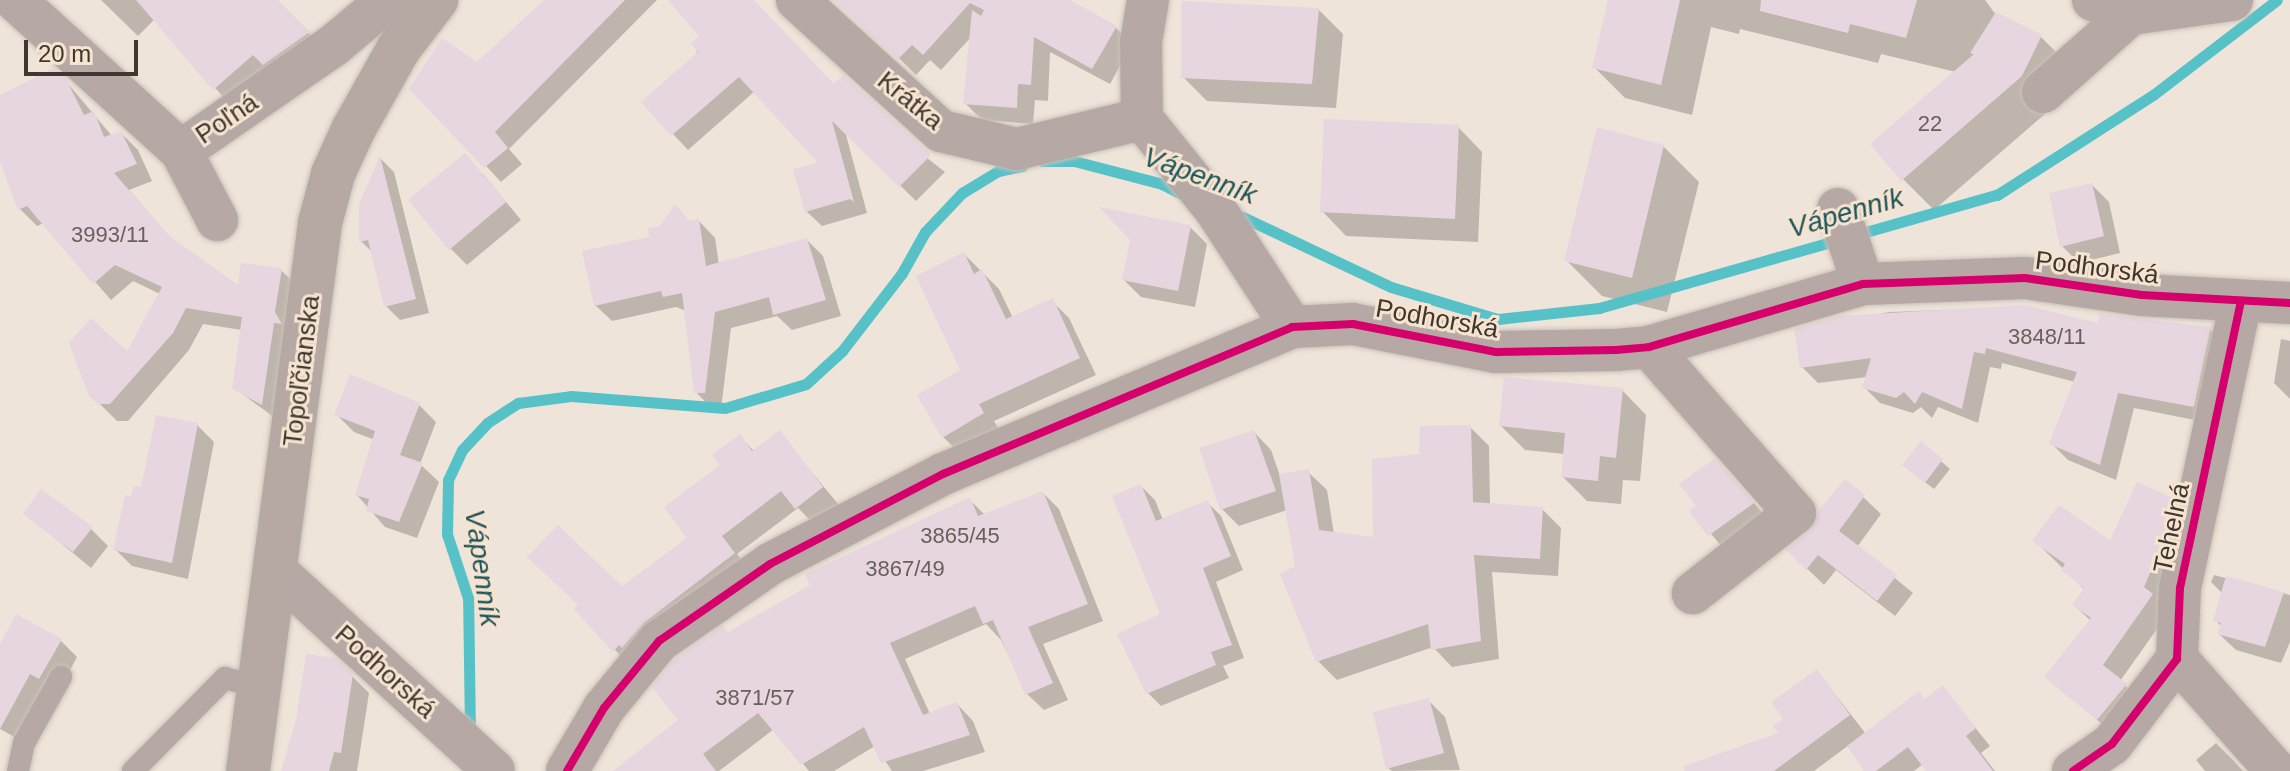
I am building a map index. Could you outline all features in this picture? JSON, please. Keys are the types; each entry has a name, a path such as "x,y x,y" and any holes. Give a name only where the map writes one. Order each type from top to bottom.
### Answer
{"main road":[{"name":"Topoľčianska","path":"248,771 277,572 320,223 333,174 399,48 436,0"}],"street":[{"name":"Poľná","path":"15,0 181,151 217,220"},
{"name":"Poľná","path":"181,151 334,45 388,0"},
{"name":"Krátka","path":"797,0 941,131 1017,149 1142,119"},
{"path":"1148,0 1141,42 1142,119 1215,209 1292,327"},
{"path":"2043,92 2112,7 2232,0"},
{"path":"1838,209 1859,271"},
{"name":"Podhorská","path":"567,771 604,708 659,641 770,564 943,474 1292,327 1353,324 1496,352 1649,347 1859,271 2025,278 2142,295 2290,303"},
{"name":"Tehelná","path":"2177,659 2180,588 2241,302"},
{"path":"1649,347 1795,513 1693,593"},
{"name":"Podhorská","path":"277,572 491,768"},
{"path":"2073,771 2112,744 2177,659 2276,771"}],"lane":[{"path":"18,771 24,743 61,677"},
{"path":"133,771 191,707 225,678 261,688"}],"building":[{"path":"136,0 278,0 310,32 263,65 253,55 213,90"},
{"path":"544,0 625,0 495,132 508,148 484,168 409,89 442,38 477,62"},
{"path":"668,0 754,0 834,84 843,75 931,155 899,187 832,121 854,202 850,199 805,212 793,169 818,163 739,77 671,136 641,102 698,52 691,43 699,36"},
{"path":"834,0 1070,0 1117,26 1092,69 1034,37 1031,85 1018,84 1017,108 963,104 972,10 981,16 984,10 970,3 923,55 912,45 898,59"},
{"path":"1608,0 1680,0 1661,85 1592,68"},
{"path":"1761,0 1917,0 1906,38 1850,24 1848,33 1760,11"},
{"path":"1181,1 1319,8 1312,84 1181,78"},
{"path":"1996,12 2042,35 2022,76 1901,181 1870,144 1974,54 1970,53"},
{"path":"54,68 66,79 84,115 94,111 104,137 121,131 137,164 114,173 168,235 238,285 241,263 282,268 275,312 282,324 274,323 262,405 232,389 242,317 186,308 173,333 110,404 98,404 89,396 69,343 91,318 127,351 162,287 115,265 93,284 27,206 18,210 0,162 0,95"},
{"path":"1324,119 1459,125 1455,219 1320,212"},
{"path":"1597,127 1664,145 1632,278 1564,261"},
{"path":"465,153 506,202 449,250 408,200"},
{"path":"380,156 416,299 384,307 368,240 359,242 359,204"},
{"path":"2092,183 2104,236 2060,247 2049,193"},
{"path":"675,204 689,221 699,219 706,266 807,238 826,300 773,315 769,297 715,312 705,393 694,393 682,293 663,297 661,291 594,306 582,251 649,237 648,228 660,226"},
{"path":"1099,207 1191,225 1178,291 1122,280 1130,240"},
{"path":"964,252 974,274 982,269 1006,319 1053,298 1080,358 979,404 984,413 942,438 917,395 960,370 916,276"},
{"path":"2025,305 2098,323 2100,314 2211,327 2194,407 2118,393 2100,465 2049,444 2077,372 1986,348 1985,354 1974,352 1962,409 1922,392 1915,404 1904,392 1896,398 1862,388 1871,358 1800,368 1794,329 1839,316"},
{"path":"350,374 420,403 400,455 423,463 399,522 366,511 369,499 355,495 375,431 334,415"},
{"path":"1504,377 1623,388 1616,458 1600,456 1598,481 1561,477 1565,433 1499,426"},
{"path":"156,415 198,423 172,563 113,550 125,495 131,497 134,486 141,487"},
{"path":"1471,425 1473,502 1543,507 1540,559 1474,555 1481,641 1431,650 1428,624 1316,662 1280,574 1295,566 1279,474 1309,469 1319,530 1373,537 1372,459 1419,454 1420,426"},
{"path":"780,430 823,487 795,509 781,491 722,536 735,553 645,622 622,648 619,645 613,652 574,609 578,605 527,557 558,525 622,586 687,538 664,507 720,465 712,455 740,434 752,451"},
{"path":"1254,430 1276,491 1220,510 1199,448"},
{"path":"1921,441 1943,459 1925,483 1902,465"},
{"path":"1715,458 1754,503 1708,536 1689,511 1696,506 1679,484"},
{"path":"1845,479 1865,495 1839,531 1897,575 1877,601 1818,555 1806,570 1786,550 1810,531 1819,510"},
{"path":"2137,482 2175,499 2168,530 2144,587 2153,594 2103,665 2127,684 2097,720 2044,677 2091,618 2072,605 2084,588 2061,570 2065,564 2032,541 2059,505 2110,540"},
{"path":"1141,484 1156,521 1208,500 1231,556 1203,568 1232,645 1211,652 1216,665 1146,694 1117,634 1160,614 1112,496"},
{"path":"41,489 93,527 73,552 23,514"},
{"path":"1043,491 1088,604 1028,627 1053,683 1025,695 993,620 983,624 975,606 890,643 923,715 957,702 970,735 881,763 864,727 801,765 758,713 703,754 716,771 613,771 678,720 652,687 675,659 723,625 728,632 810,585 805,574 970,497 978,516"},
{"path":"2226,576 2284,592 2265,647 2217,634 2221,623 2213,621"},
{"path":"16,614 62,639 39,679 30,674 0,729 0,644"},
{"path":"306,654 335,658 353,674 341,753 334,752 329,771 281,771 296,720"},
{"path":"1817,669 1850,715 1774,771 1685,771 1684,766 1778,733 1773,726 1783,719 1771,702"},
{"path":"1943,685 1976,728 1966,736 1993,771 1926,771 1908,747 1876,771 1864,771 1847,746 1919,691 1924,699"},
{"path":"1429,698 1444,753 1386,769 1373,712"}],"waterway":[{"name":"Vápenník","path":"1230,211 1391,287 1498,319 1599,308 1997,195 2153,95 2277,0"},
{"name":"Vápenník","path":"1043,161 1074,161 1162,184 1184,195"},
{"name":"Vápenník","path":"470,733 468,598 447,534 448,480 462,450 487,423 518,403 571,396 725,408 806,384 842,351 902,273 925,232 962,193 998,171 1022,166"}],"cycle path":[{"path":"567,771 604,708 659,641 770,564 943,474 1292,327 1353,324 1496,352 1616,350 1649,347 1863,284 2025,278 2142,295 2290,303"},
{"path":"2073,771 2112,744 2177,659 2180,588 2241,302"}]}
